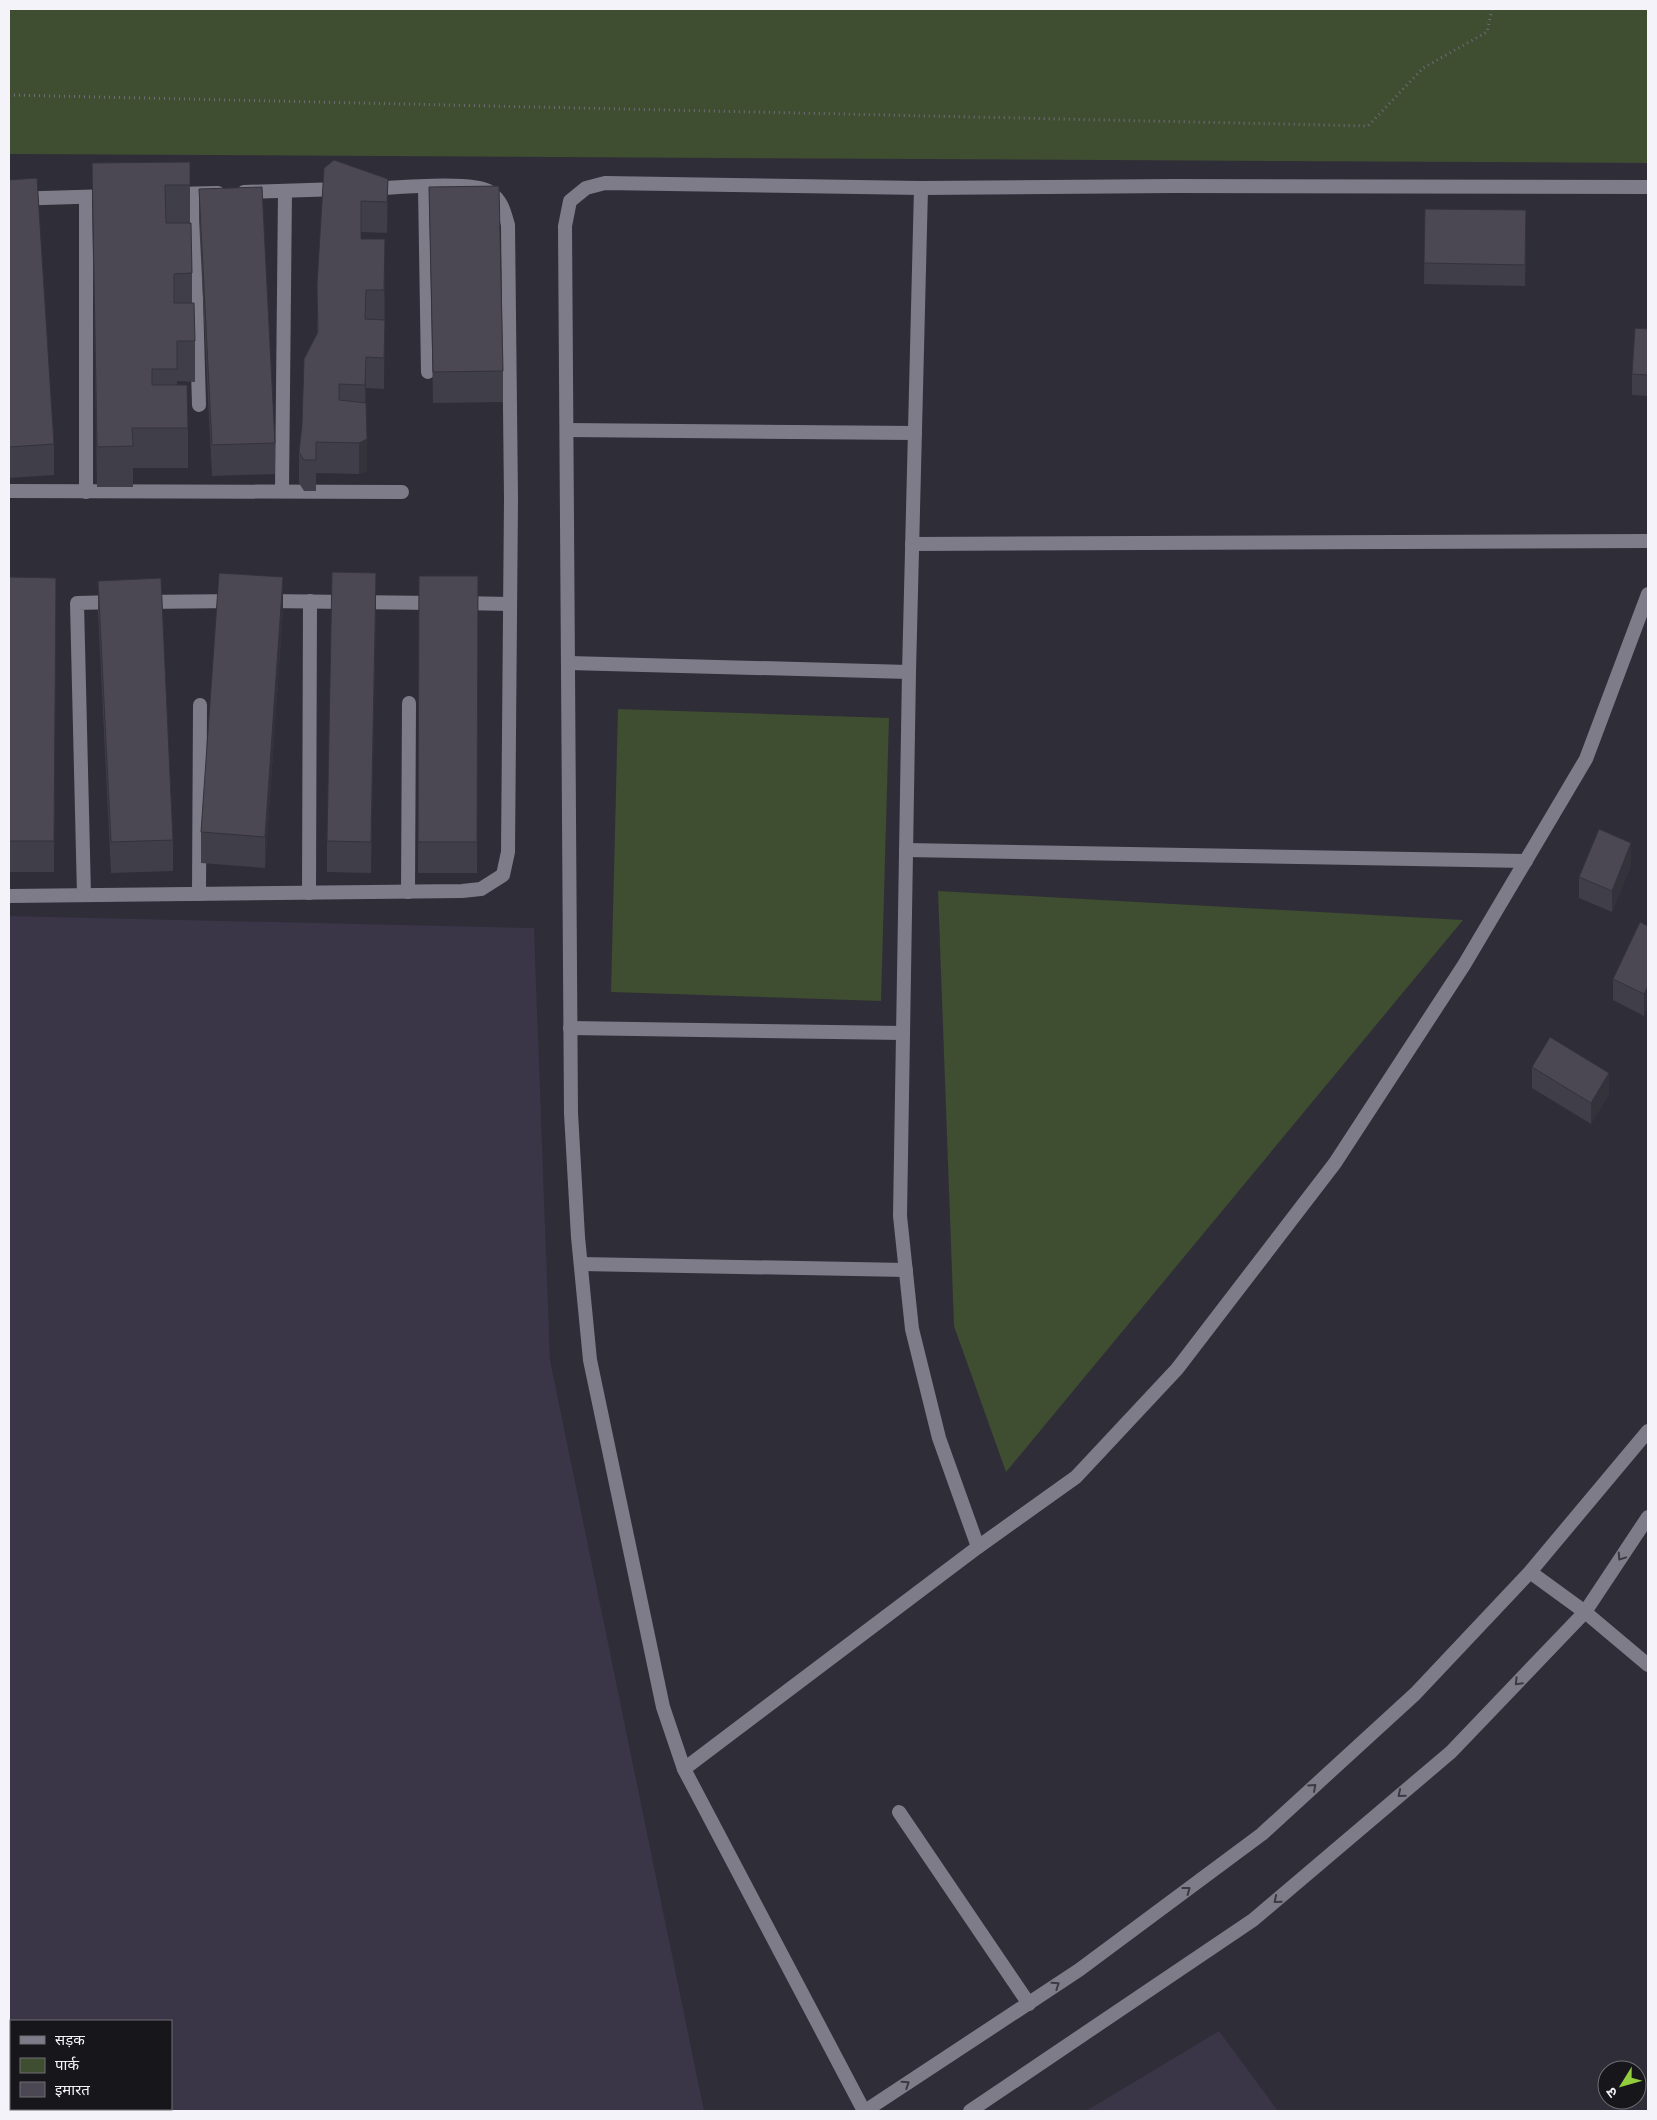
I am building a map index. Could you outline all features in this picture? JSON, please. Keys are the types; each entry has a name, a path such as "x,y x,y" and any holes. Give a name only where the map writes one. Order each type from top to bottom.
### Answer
{"street":[{"path":"1648,187 1174,186 921,188 605,183 586,188 570,201 565,226 571,1113 581,1264 590,1360 663,1707 684,1769 864,2111 1079,1970 1262,1834 1415,1694 1530,1572 1648,1432"},
{"path":"9,896 462,892 481,889 503,875 508,852 510,604 508,225 503,204 488,190 465,186 154,195"},
{"path":"426,187 428,372"},
{"path":"921,188 909,672 900,1216 912,1329 939,1438 978,1547"},
{"path":"282,491 285,191"},
{"path":"193,194 200,405"},
{"path":"9,199 125,196"},
{"path":"86,197 86,492"},
{"path":"567,430 915,433"},
{"path":"9,491 402,492"},
{"path":"912,544 1648,541"},
{"path":"684,1769 978,1547 1076,1477 1177,1369 1335,1164 1464,965 1586,759 1648,594"},
{"path":"84,895 77,603 310,601 510,604"},
{"path":"309,893 310,601"},
{"path":"569,663 909,672"},
{"path":"408,892 409,703"},
{"path":"199,894 200,705"},
{"path":"906,850 1526,861"},
{"path":"570,1028 903,1033"},
{"path":"581,1264 906,1270"},
{"path":"970,2111 1253,1920 1450,1752 1585,1612 1648,1517"},
{"path":"1530,1572 1647,1660"},
{"path":"899,1812 1028,2004"}],"path":[{"path":"9,95 1368,126 1423,68 1487,32 1492,9"}],"shaded area":[{"path":"9,916 534,928 550,1360 704,2111 9,2111"},
{"path":"1219,2031 1278,2111 1086,2111"}],"green space":[{"path":"9,9 1648,9 1648,163 9,154"},
{"path":"618,709 889,718 881,1001 611,992"},
{"path":"938,891 1463,920 1006,1472 954,1326"}],"building":[{"path":"334,160 388,179 387,202 361,201 361,239 385,239 384,290 366,290 365,319 385,320 384,358 366,357 365,385 339,384 339,400 366,403 367,439 359,443 316,442 316,460 304,460 299,452 304,359 318,332 317,284 324,168"},
{"path":"190,162 190,185 165,185 166,223 191,223 192,273 174,274 174,303 194,303 195,341 177,341 177,369 152,369 152,385 187,385 188,428 132,428 133,446 97,447 92,163"},
{"path":"37,178 54,444 9,447 9,180"},
{"path":"499,186 503,371 433,372 429,187"},
{"path":"262,187 275,443 212,445 199,189"},
{"path":"1425,209 1526,210 1525,265 1424,263"},
{"path":"1635,328 1648,329 1648,375 1632,374"},
{"path":"332,572 376,573 371,842 327,841"},
{"path":"219,573 283,577 265,837 201,832"},
{"path":"419,576 478,576 477,842 418,842"},
{"path":"9,577 56,578 54,841 9,841"},
{"path":"161,578 173,840 111,842 98,581"},
{"path":"1599,829 1631,843 1612,891 1579,877"},
{"path":"1640,922 1648,926 1648,986 1644,994 1613,979"},
{"path":"1550,1037 1609,1073 1591,1103 1532,1067"}]}
